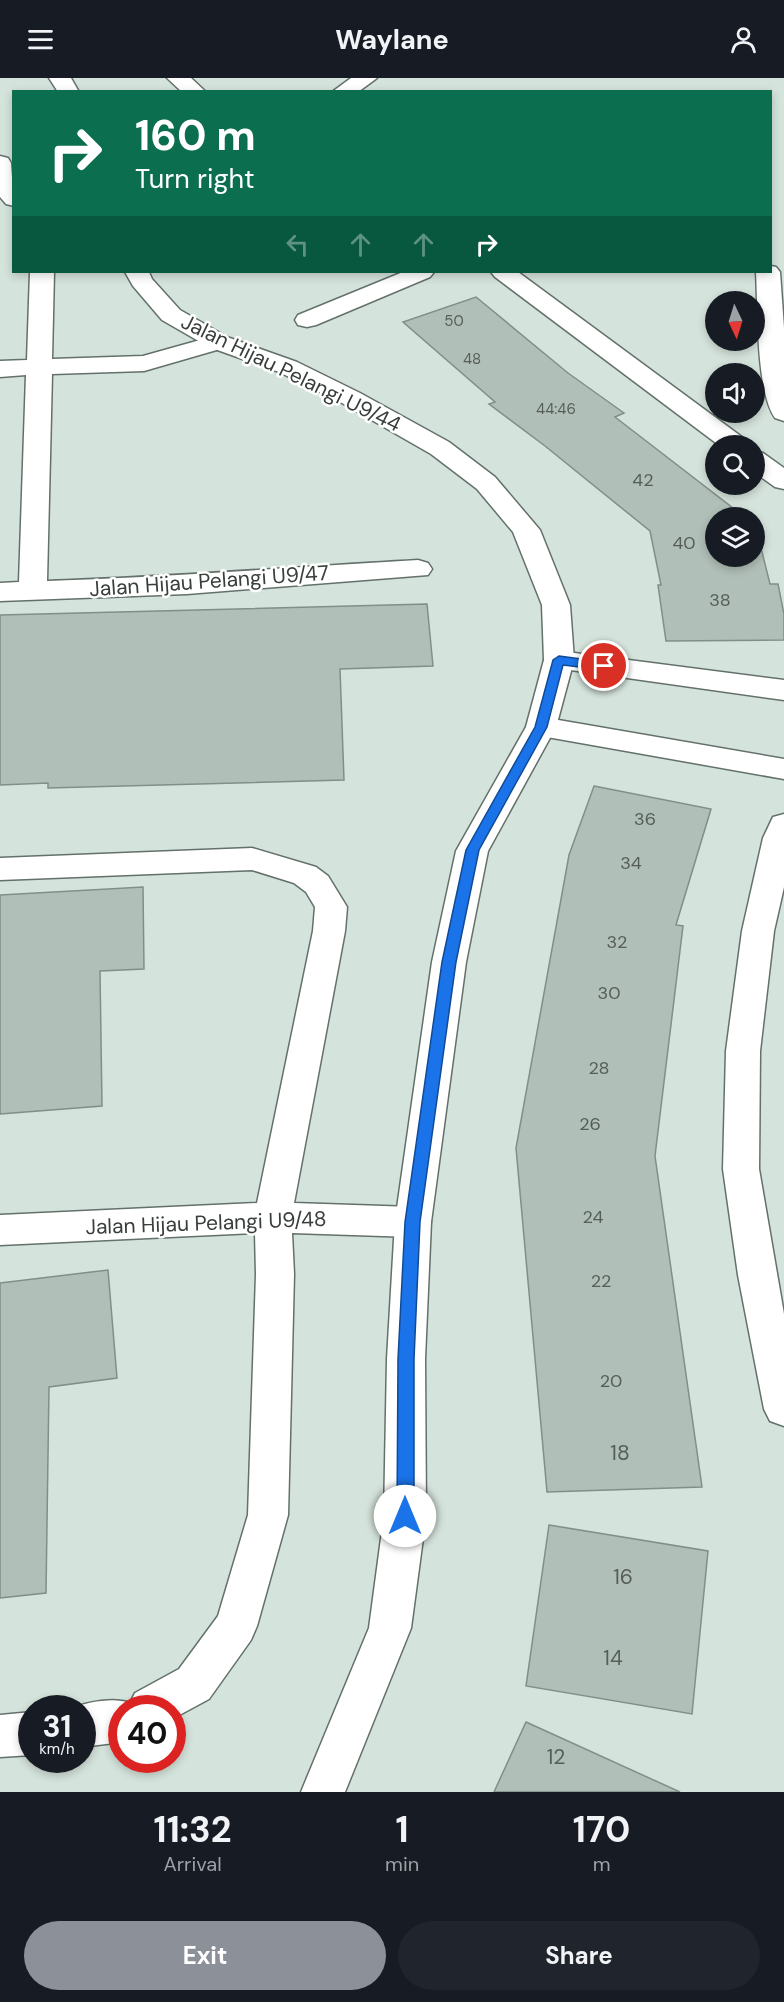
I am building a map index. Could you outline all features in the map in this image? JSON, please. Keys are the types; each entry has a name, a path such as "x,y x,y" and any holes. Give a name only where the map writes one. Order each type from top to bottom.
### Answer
{"street":[{"path":"178,78 193,90"},
{"path":"345,90 366,78"},
{"path":"0,163 6,192"},
{"path":"33,590 42,273"},
{"name":"Jalan Hijau Pelangi U9/44","path":"137,273 141,281 171,315 218,342 288,367 361,404 440,448 486,483 526,530 556,605 559,660 541,727 472,850 449,962 413,1222 406,1359 405,1516 390,1628 323,1792"},
{"path":"307,320 420,273"},
{"path":"504,273 722,435"},
{"path":"768,273 775,378 784,413"},
{"path":"0,369 144,363 218,342"},
{"path":"765,467 784,481"},
{"name":"Jalan Hijau Pelangi U9/47","path":"0,592 187,585 290,576 418,569"},
{"path":"559,660 784,690"},
{"path":"541,727 784,769"},
{"path":"784,825 758,931 744,1040 741,1157 757,1275 784,1409"},
{"path":"0,869 252,859 306,876 317,884 331,907 329,931 273,1217 275,1286 268,1515 236,1626 194,1684 174,1695"},
{"name":"Jalan Hijau Pelangi U9/48","path":"0,1230 273,1217 413,1222"},
{"path":"0,1736 18,1734"}],"building":[{"path":"476,297 568,373 624,413 615,417 705,486 705,495 716,495 732,507 705,507 705,567 765,567 765,564 770,584 778,584 784,614 784,640 666,641 658,585 661,585 650,531 489,404 495,402 403,322"},
{"path":"427,604 433,666 340,669 344,780 48,788 48,783 0,785 0,615"},
{"path":"594,786 711,809 676,925 683,926 655,1156 702,1487 547,1492 516,1148 569,855"},
{"path":"143,887 144,969 100,971 102,1106 0,1114 0,895"},
{"path":"108,1270 117,1378 49,1387 46,1593 0,1598 0,1283"},
{"path":"549,1525 708,1551 692,1714 526,1686"},
{"path":"526,1722 680,1792 494,1792"}],"route":[{"path":"405,1516 406,1359 413,1222 449,962 472,850 526,750 541,727 559,660 604,666"}]}
